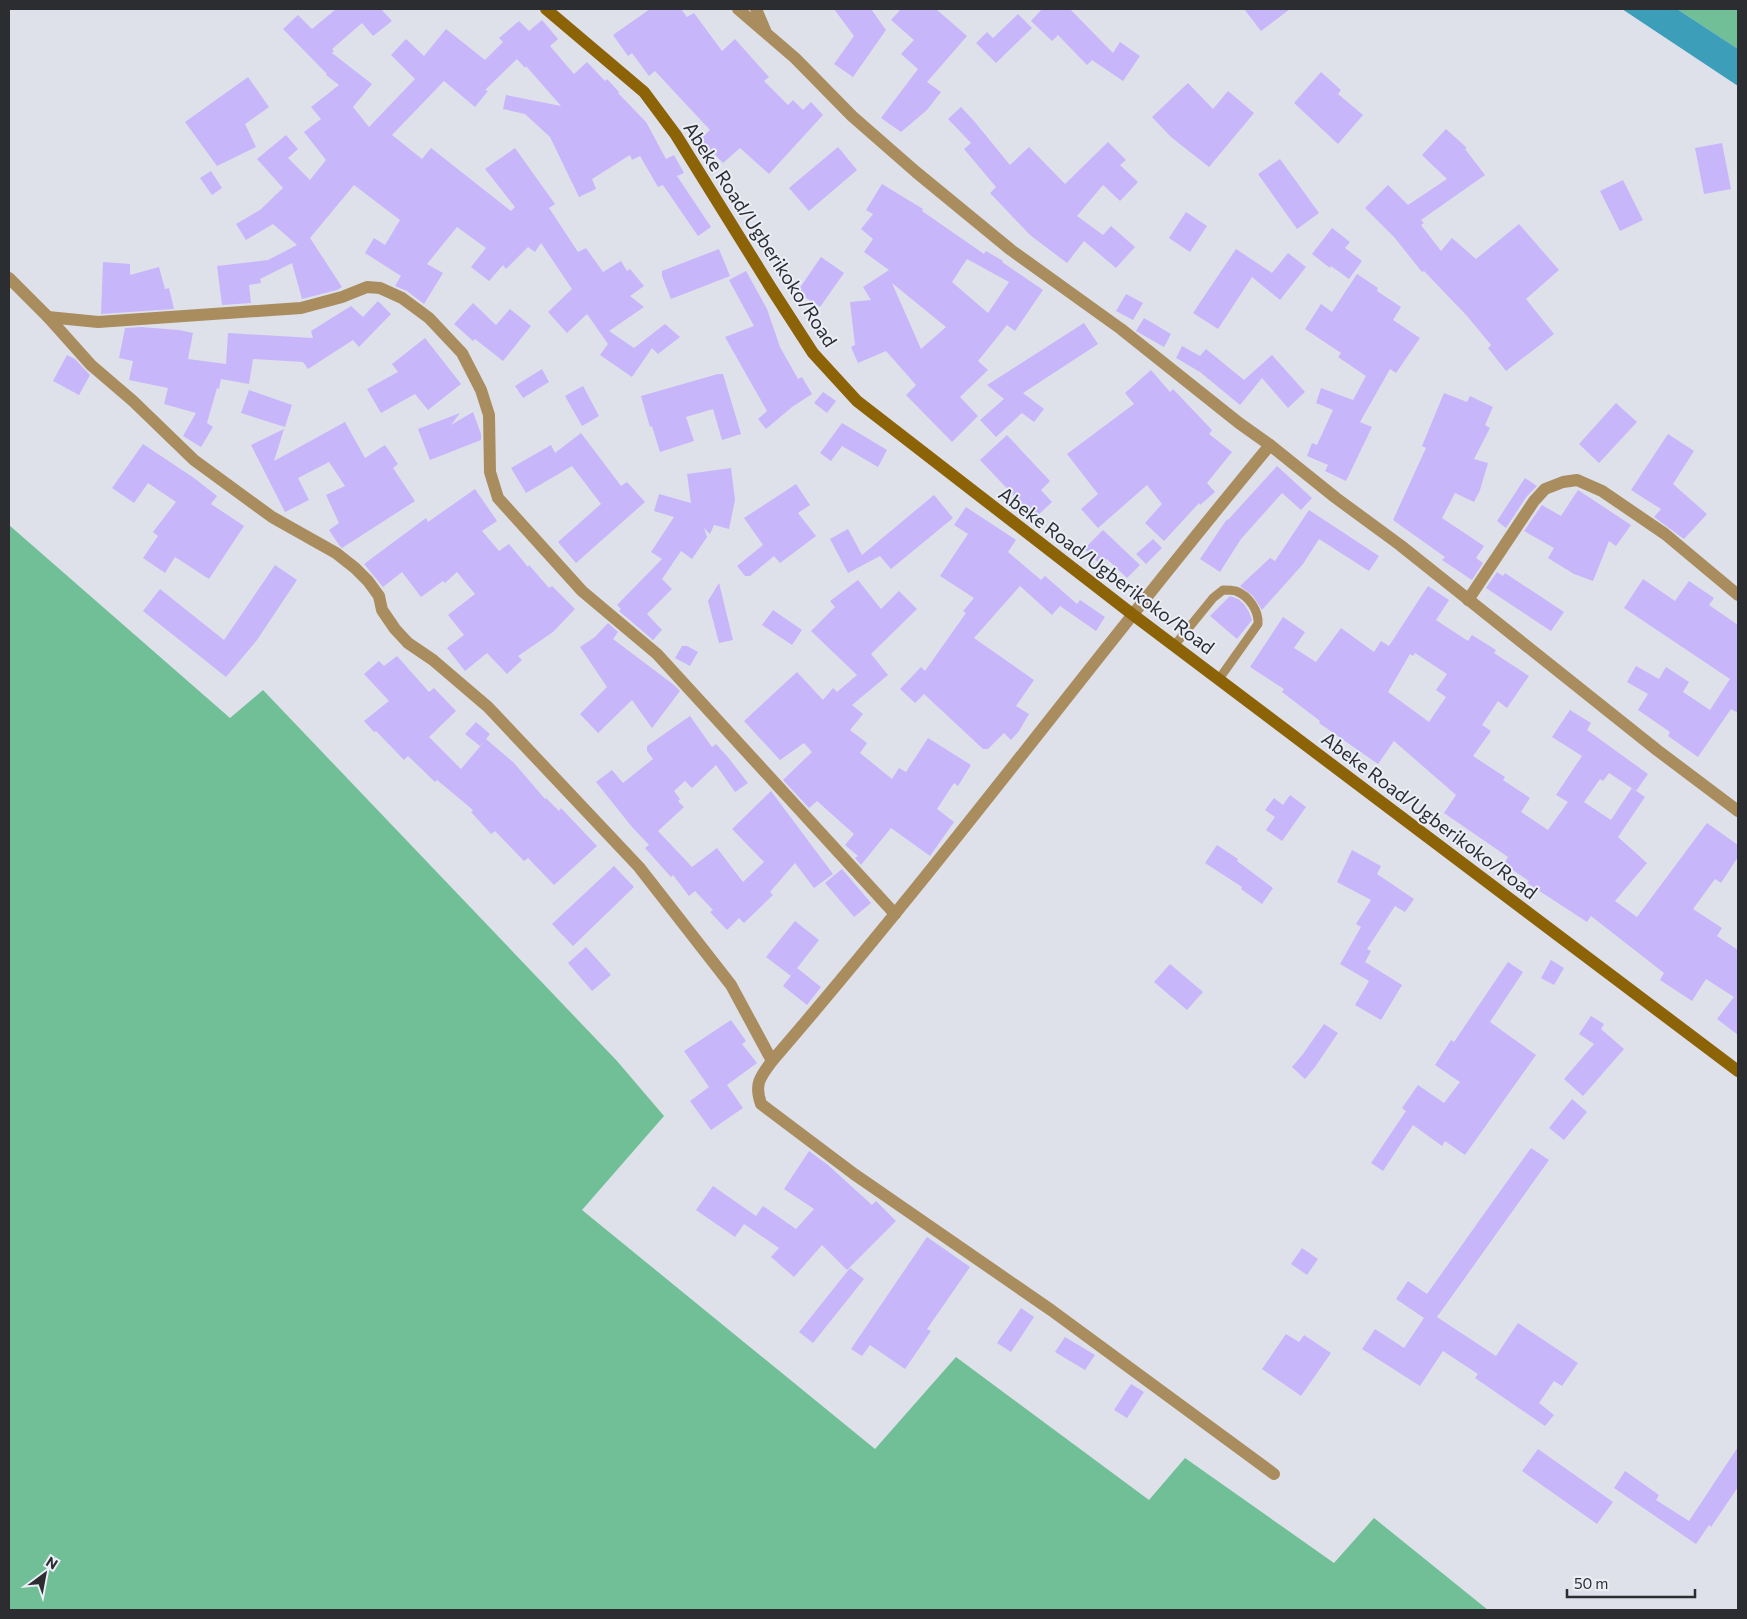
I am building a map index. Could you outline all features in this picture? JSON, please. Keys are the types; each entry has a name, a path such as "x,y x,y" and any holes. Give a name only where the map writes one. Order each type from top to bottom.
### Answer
{"street":[{"name":"Abeke Road/Ugberikoko/Road","path":"546,9 644,92 676,134 756,265 813,353 857,401 1174,646 1738,1071"},
{"path":"738,9 795,58 859,122 916,172 1011,250 1121,329 1657,750 1738,811"},
{"path":"756,9 765,33"},
{"path":"9,278 48,317 91,365 133,401 194,460 272,517 336,553 356,568 379,596 382,610 394,629 408,643 433,660 488,707 639,866 731,985 772,1061"},
{"path":"48,317 98,322 301,308 342,297 367,287 380,288 402,298 429,318 462,353 481,390 489,415 490,472 498,498 582,591 657,654 896,914"},
{"path":"1270,445 1132,614 896,914 772,1061 759,1079 757,1093 760,1104 854,1174 1051,1310 1274,1474"},
{"path":"1468,600 1534,501 1545,489 1564,482 1577,480 1602,491 1665,534 1738,595"}],"lane":[{"path":"1174,646 1213,598 1223,590 1236,591 1246,598 1254,606 1259,616 1258,624 1219,679"}],"green space":[{"path":"1677,9 1738,9 1738,49"},
{"path":"9,525 230,718 263,690 617,1061 664,1116 582,1210 875,1449 956,1357 1149,1500 1185,1458 1334,1563 1374,1518 1488,1610 9,1610"}],"water":[{"path":"1622,9 1677,9 1738,49 1738,86"}],"building":[{"path":"336,9 381,9 392,21 373,36 362,23 332,49 334,51 332,53 372,84 353,107 369,127 415,79 391,55 406,39 424,56 446,29 485,60 503,42 499,38 519,21 529,31 542,20 558,39 550,46 574,74 587,62 605,81 607,79 646,122 666,159 674,155 684,173 677,176 711,227 698,236 663,185 658,187 640,156 632,160 630,155 592,179 596,189 579,197 550,137 525,114 503,109 506,95 561,106 526,66 525,68 517,59 485,90 488,91 475,107 444,81 392,135 422,159 431,148 511,211 515,207 485,169 515,148 555,204 549,208 578,252 586,248 603,272 621,261 627,271 630,269 644,286 630,296 644,307 609,331 634,348 665,324 680,337 658,354 652,348 632,377 600,355 608,344 587,314 567,333 548,312 572,289 541,243 535,252 528,247 506,269 503,265 489,281 471,267 486,248 457,227 427,264 443,273 424,304 407,291 395,286 401,276 365,253 374,238 385,245 400,220 354,185 310,238 342,287 302,299 292,263 260,279 261,283 249,285 251,303 222,305 217,266 268,260 297,245 273,224 246,240 236,224 260,210 283,188 257,159 286,135 298,149 288,158 310,180 326,160 304,132 321,119 311,107 339,85 326,75 283,29 298,15 312,29"},
{"path":"650,9 681,9 687,17 694,13 722,51 735,39 769,77 764,81 788,105 793,100 803,110 811,102 823,115 769,174 740,148 723,163 700,139 710,130 655,71 649,76 632,53 628,56 613,35"},
{"path":"834,9 871,9 886,30 853,77 834,64 854,36"},
{"path":"901,9 936,9 967,36 927,82 941,92 927,110 901,132 881,118 918,69 901,54 914,40 891,20"},
{"path":"1042,9 1070,9 1113,53 1120,42 1140,56 1123,81 1092,60 1087,65 1058,35 1052,41 1031,21"},
{"path":"1244,9 1290,9 1261,31"},
{"path":"1018,14 1032,28 996,63 976,43 987,32 993,38"},
{"path":"1321,72 1341,90 1338,94 1363,115 1338,144 1294,103"},
{"path":"248,77 269,107 245,124 256,147 217,166 185,122"},
{"path":"1188,83 1213,109 1228,91 1254,113 1209,167 1171,137 1152,117"},
{"path":"961,107 1010,165 1029,147 1065,184 1108,142 1126,160 1120,165 1138,182 1120,201 1103,185 1077,216 1103,235 1111,226 1135,247 1116,268 1084,241 1067,263 1030,235 990,193 996,187 964,149 971,143 948,119"},
{"path":"1446,129 1467,148 1465,149 1485,175 1421,220 1424,223 1421,225 1441,251 1452,238 1476,259 1519,224 1559,270 1526,299 1554,334 1506,371 1488,348 1491,345 1467,316 1424,271 1422,272 1394,237 1365,208 1388,185 1408,205 1447,179 1422,155"},
{"path":"1722,143 1731,189 1704,194 1695,148"},
{"path":"838,147 857,170 809,211 789,188"},
{"path":"1280,159 1319,213 1297,229 1258,174"},
{"path":"211,171 222,188 212,195 200,178"},
{"path":"1623,180 1643,220 1620,231 1600,191"},
{"path":"882,184 923,209 922,211 984,254 986,251 1003,261 1043,290 1015,331 1007,325 978,361 988,370 960,397 978,416 952,442 906,395 916,385 886,351 858,363 851,347 855,345 850,302 871,300 863,287 889,270 864,252 873,239 861,229 873,214 866,210","holes":["967,259 1009,282 988,313 952,282","892,283 946,327 921,349"]},
{"path":"1186,212 1207,226 1190,252 1169,238"},
{"path":"1332,228 1350,242 1345,248 1362,261 1349,279 1331,266 1330,268 1312,254"},
{"path":"719,249 730,276 671,299 662,276 662,271"},
{"path":"1236,249 1272,273 1288,253 1306,267 1280,300 1252,277 1218,329 1193,313"},
{"path":"821,257 844,273 820,307 797,292"},
{"path":"103,262 130,264 130,275 159,267 165,289 169,288 174,309 101,314"},
{"path":"746,271 767,309 780,347 798,379 802,377 812,394 792,407 766,429 758,419 767,411 725,337 754,326 729,280"},
{"path":"1357,274 1378,288 1377,291 1401,307 1393,320 1420,338 1396,373 1390,369 1360,422 1372,427 1346,481 1325,471 1328,465 1307,456 1312,443 1317,445 1333,410 1316,403 1321,388 1353,400 1366,376 1338,357 1341,353 1305,329 1321,304 1332,312"},
{"path":"1126,294 1143,303 1133,320 1116,311"},
{"path":"378,301 391,314 359,347 353,340 308,369 303,362 253,359 249,384 221,379 207,423 213,427 201,447 183,436 196,413 164,404 168,388 129,380 133,361 119,358 125,328 141,327 193,333 188,359 226,364 228,333 313,338 311,331 351,306 363,317"},
{"path":"473,303 496,325 510,309 531,326 503,361 475,339 473,341 454,324"},
{"path":"1144,318 1171,334 1164,347 1136,331"},
{"path":"1084,323 1098,344 1023,393 1044,409 1034,422 1022,413 996,437 980,420 1004,399 987,385"},
{"path":"425,338 461,384 428,410 415,394 381,413 367,389 398,372 392,364"},
{"path":"1182,346 1200,356 1206,349 1244,380 1272,355 1305,392 1288,408 1262,378 1240,405 1200,372 1176,358"},
{"path":"67,355 75,359 90,375 79,395 53,381"},
{"path":"542,369 549,382 523,398 515,386"},
{"path":"1151,370 1170,392 1173,389 1212,430 1209,434 1232,452 1207,483 1215,492 1200,505 1199,503 1164,541 1145,523 1162,504 1147,485 1098,528 1081,509 1098,494 1067,454 1134,404 1125,393"},
{"path":"723,374 741,434 722,440 713,409 686,417 694,441 660,452 641,396"},
{"path":"583,386 599,416 582,426 565,396"},
{"path":"249,390 292,405 285,427 241,413"},
{"path":"823,392 836,401 827,413 814,403"},
{"path":"1444,393 1467,402 1470,396 1493,407 1485,425 1490,428 1474,459 1488,463 1480,490 1474,502 1455,493 1442,518 1484,546 1476,558 1483,563 1472,580 1442,560 1445,557 1393,520 1426,448 1422,446"},
{"path":"1616,403 1637,422 1599,463 1579,444"},
{"path":"473,412 481,434 481,440 430,460 418,429 460,413 451,425"},
{"path":"345,422 365,458 385,445 398,464 393,468 415,501 342,548 329,530 339,523 326,495 345,486 329,462 298,478 309,500 285,512 251,445 284,429 274,461"},
{"path":"842,423 887,450 878,467 842,446 831,461 820,453"},
{"path":"581,433 621,486 627,482 645,502 576,563 558,542 601,504 572,466 526,493 511,468 551,445 555,453"},
{"path":"1668,434 1694,451 1673,484 1707,514 1684,539 1654,517 1661,509 1631,490"},
{"path":"1007,435 1050,481 1041,490 1052,502 1035,518 980,460"},
{"path":"143,444 194,478 217,496 211,504 244,526 209,579 175,557 165,573 143,558 158,536 153,532 176,502 148,483 134,503 112,488"},
{"path":"1277,466 1312,498 1301,510 1282,493 1241,539 1220,572 1200,559 1227,519"},
{"path":"731,468 735,500 729,529 714,525 710,534 704,528 707,537 692,559 681,551 662,579 672,589 647,614 662,630 653,640 619,611 621,609 617,605 662,559 651,552 674,517 654,511 659,494 691,503 687,474"},
{"path":"1525,478 1537,486 1527,496 1506,528 1497,521"},
{"path":"796,484 810,505 798,513 816,536 780,563 774,556 750,576 745,576 737,566 763,545 744,518"},
{"path":"475,489 497,521 482,531 499,551 509,544 549,588 552,586 575,609 553,632 518,656 522,660 507,674 487,653 465,671 447,648 464,635 448,615 475,594 457,572 445,583 443,581 421,597 402,572 383,587 364,564 426,518 428,522"},
{"path":"1578,490 1631,525 1616,546 1609,541 1593,581 1574,574 1548,558 1554,548 1524,531 1542,505 1561,516"},
{"path":"934,495 953,518 891,569 880,556 848,573 830,539 848,529 862,555"},
{"path":"966,507 1016,540 1008,552 1041,580 1045,576 1077,604 1080,600 1105,617 1096,631 1060,606 1052,615 1020,586 974,638 1034,680 1016,706 1029,714 1019,731 1011,740 1004,733 988,749 983,749 924,694 915,703 900,689 921,667 925,671 966,613 963,611 974,598 940,576 968,534 954,525"},
{"path":"1309,510 1379,556 1369,571 1319,539 1303,564 1262,610 1253,596 1240,586 1270,558 1275,561"},
{"path":"1103,530 1140,565 1127,578 1107,559 1101,565 1084,549"},
{"path":"1153,539 1162,548 1146,564 1136,554"},
{"path":"275,565 297,580 257,640 226,677 143,611 160,589 224,640"},
{"path":"1497,572 1503,576 1505,573 1564,612 1551,631 1486,588"},
{"path":"1643,579 1675,601 1689,581 1714,598 1709,605 1738,625 1738,713 1731,709 1698,757 1668,736 1670,732 1638,710 1648,694 1627,682 1636,666 1659,679 1666,667 1689,682 1683,692 1710,710 1730,679 1624,608"},
{"path":"858,580 881,609 899,591 917,609 871,654 888,675 852,705 863,714 850,730 867,743 860,753 892,779 899,768 906,772 928,738 971,765 958,786 954,783 937,809 954,822 930,856 891,828 861,865 855,858 858,856 845,845 854,834 817,801 809,808 783,780 812,752 804,743 780,760 744,721 797,672 823,700 833,688 837,692 857,675 811,631 835,607 830,601"},
{"path":"719,583 733,640 719,643 708,601"},
{"path":"1428,586 1449,600 1436,620 1468,641 1472,635 1496,650 1494,653 1529,676 1507,708 1498,701 1482,725 1491,731 1473,756 1505,777 1503,780 1530,798 1521,812 1548,830 1568,802 1556,795 1582,756 1552,737 1570,710 1591,723 1587,730 1648,774 1636,791 1645,797 1618,837 1647,863 1615,901 1637,917 1707,823 1738,845 1738,857 1721,883 1715,879 1693,909 1722,928 1717,936 1738,950 1738,1035 1717,1019 1734,997 1706,979 1692,1001 1660,980 1664,973 1591,916 1587,922 1527,883 1529,881 1504,864 1508,857 1444,813 1456,795 1394,741 1378,764 1319,723 1320,721 1282,692 1284,689 1250,667 1283,617 1305,632 1294,648 1316,662 1341,628 1374,652 1381,641 1389,646","holes":["1415,653 1447,674 1436,690 1446,697 1429,722 1388,692 1410,654 1413,656","1609,773 1632,788 1611,820 1584,802 1600,779 1603,781"]},
{"path":"1230,596 1244,604 1252,620 1237,639 1210,616"},
{"path":"773,610 802,630 792,645 762,625"},
{"path":"608,623 618,632 613,639 680,691 652,728 632,700 598,733 580,714 607,687 580,647 595,637"},
{"path":"682,646 687,646 698,652 690,666 675,658"},
{"path":"397,656 429,692 434,688 456,711 429,737 461,769 484,742 480,746 465,734 476,722 490,734 486,739 514,763 545,799 559,811 561,808 597,846 554,885 528,858 524,861 495,831 491,834 471,812 473,810 437,780 435,782 408,756 404,760 364,721 389,701 364,674 379,661 384,666"},
{"path":"690,716 712,747 716,744 748,783 735,792 716,765 692,788 685,781 674,791 680,799 678,801 684,807 658,831 692,867 717,848 743,882 764,862 732,829 771,791 833,874 814,888 795,863 770,892 773,895 744,923 739,918 727,930 710,912 713,910 695,891 689,896 673,875 671,877 645,848 649,845 596,782 612,770 623,783 653,759 647,751 647,746"},
{"path":"1290,795 1306,807 1282,841 1266,830 1275,817 1265,810 1274,798 1283,805"},
{"path":"1217,845 1238,859 1237,861 1273,888 1262,904 1241,889 1242,887 1205,863"},
{"path":"1352,850 1381,866 1377,874 1414,899 1405,912 1395,906 1367,949 1371,951 1365,962 1402,985 1381,1020 1355,1005 1369,981 1340,964 1361,927 1356,924 1371,900 1337,882"},
{"path":"614,866 634,887 573,946 552,924"},
{"path":"842,869 871,903 854,917 825,883"},
{"path":"795,921 819,940 791,976 766,957"},
{"path":"586,947 611,975 592,991 568,963"},
{"path":"1551,960 1564,968 1554,985 1541,978"},
{"path":"1508,962 1523,972 1490,1022 1536,1055 1465,1155 1445,1141 1442,1146 1413,1125 1383,1171 1371,1163 1406,1111 1402,1108 1418,1085 1444,1103 1460,1082 1435,1065 1451,1040 1454,1042"},
{"path":"1170,964 1203,992 1187,1010 1154,982"},
{"path":"797,968 821,987 807,1005 783,986"},
{"path":"1591,1016 1604,1024 1601,1029 1624,1049 1583,1096 1564,1079 1594,1044 1579,1034"},
{"path":"731,1020 746,1041 742,1044 757,1063 727,1085 743,1108 711,1130 690,1101 709,1087 684,1051"},
{"path":"1324,1024 1338,1033 1305,1079 1292,1067"},
{"path":"1572,1099 1587,1112 1564,1140 1549,1128"},
{"path":"1531,1148 1549,1160 1437,1317 1496,1356 1518,1323 1578,1363 1562,1386 1554,1381 1539,1403 1554,1415 1545,1426 1475,1378 1478,1374 1443,1351 1420,1386 1362,1349 1375,1329 1404,1348 1424,1318 1396,1299 1408,1281 1427,1294"},
{"path":"809,1151 828,1165 872,1205 876,1201 896,1221 847,1270 822,1245 794,1277 771,1257 779,1248 744,1224 735,1237 696,1210 713,1186 756,1216 763,1206 796,1229 814,1209 784,1189"},
{"path":"927,1237 970,1267 927,1329 931,1331 905,1369 870,1345 862,1356 851,1349"},
{"path":"1302,1248 1318,1259 1307,1275 1291,1264"},
{"path":"850,1268 864,1279 813,1343 799,1332"},
{"path":"1021,1308 1034,1317 1011,1352 997,1343"},
{"path":"1286,1334 1299,1342 1304,1335 1331,1353 1301,1396 1262,1369"},
{"path":"1065,1337 1095,1355 1085,1370 1055,1352"},
{"path":"1131,1384 1144,1392 1127,1418 1114,1410"},
{"path":"1738,1447 1738,1487 1711,1527 1709,1525 1696,1544 1614,1488 1625,1471 1659,1495 1656,1500 1689,1521"},
{"path":"1538,1449 1613,1502 1597,1524 1522,1471"}]}
